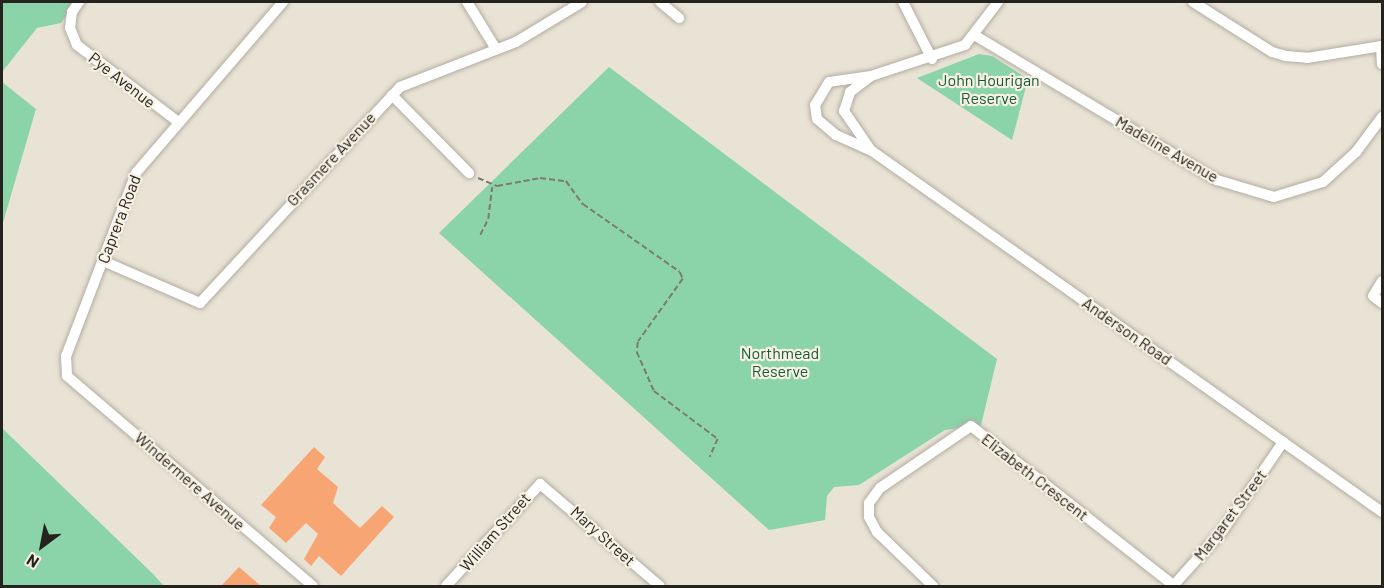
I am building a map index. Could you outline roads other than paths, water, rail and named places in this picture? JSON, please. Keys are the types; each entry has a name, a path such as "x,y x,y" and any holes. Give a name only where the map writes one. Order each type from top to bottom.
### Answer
{"street":[{"name":"Pye Avenue","path":"79,2 72,12 70,27 77,45 177,121"},
{"name":"Caprera Road","path":"67,376 66,356 136,173 177,121 283,2"},
{"path":"467,2 496,49"},
{"name":"Grasmere Avenue","path":"103,261 200,303 400,87 516,42 582,2"},
{"path":"660,2 679,18"},
{"path":"903,2 932,59"},
{"path":"976,36 998,2"},
{"path":"1193,2 1272,52 1307,58 1382,46 1383,64"},
{"name":"Anderson Road","path":"976,36 932,59 871,76 829,82 818,96 815,112 828,129 872,151 1383,512"},
{"name":"Madeline Avenue","path":"976,36 1217,180 1274,197 1323,182 1356,152 1383,117"},
{"name":"Anderson Road","path":"871,76 850,92 844,111 872,151"},
{"path":"392,95 469,173"},
{"path":"1383,281 1373,296 1383,303"},
{"name":"Windermere Avenue","path":"67,376 313,586"},
{"name":"Elizabeth Crescent","path":"933,586 877,532 869,517 869,503 880,488 971,426 1173,586"},
{"name":"Margaret Street","path":"1173,586 1223,530 1283,442"},
{"name":"William Street","path":"446,586 534,487 546,485"},
{"name":"Mary Street","path":"546,485 660,586"}],"park label":[{"name":"John Hourigan Reserve","path":"989,89"},
{"name":"Northmead Reserve","path":"780,362"}]}
